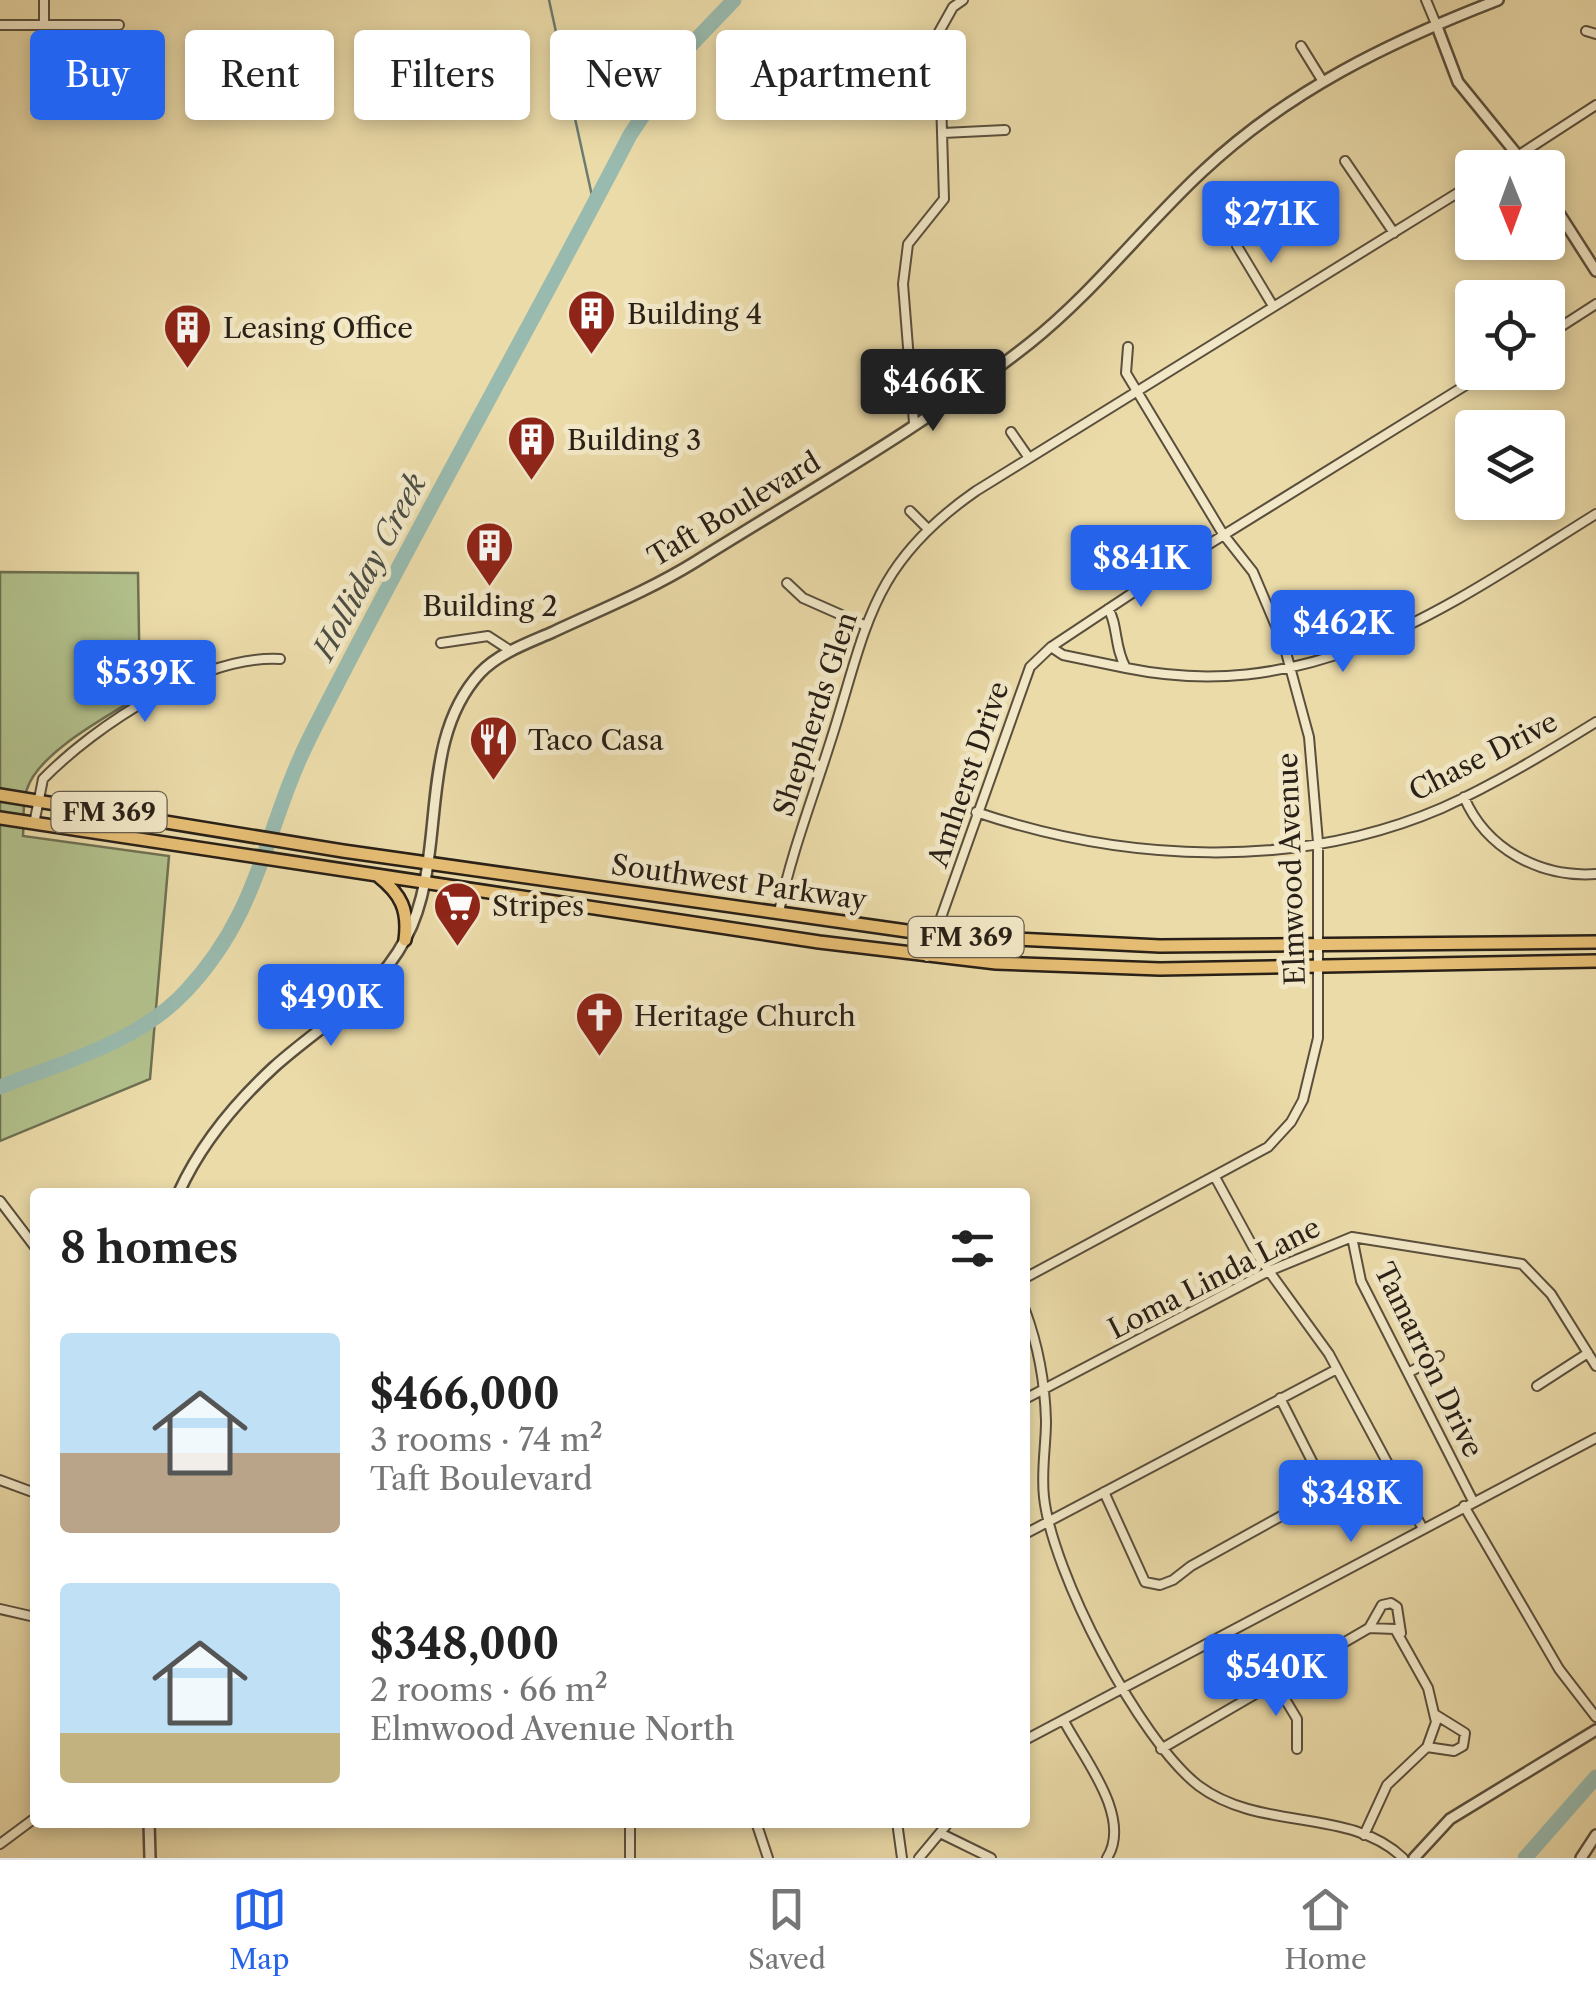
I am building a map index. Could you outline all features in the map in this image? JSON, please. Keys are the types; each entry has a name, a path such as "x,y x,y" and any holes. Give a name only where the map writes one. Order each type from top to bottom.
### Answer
{"main road":[{"name":"Southwest Parkway","path":"0,795 343,851 935,935 1040,942 1596,942"},
{"name":"Southwest Parkway","path":"0,818 927,956 1160,970 1596,961"},
{"path":"375,874 396,890 404,905 405,940"},
{"path":"586,884 586,906"},
{"path":"1040,942 1040,965"}],"street":[{"path":"44,0 44,25"},
{"path":"914,424 903,284 908,244 944,199 940,32 953,7 963,0"},
{"path":"1426,0 1458,82 1516,150"},
{"name":"Taft Boulevard","path":"181,1188 196,1160 254,1088 355,1006 381,979 405,940 424,882 447,734 457,706 481,672 510,651 688,566 914,424 1033,341 1084,296 1203,171 1276,110 1322,80 1436,24 1498,0"},
{"path":"0,25 118,25"},
{"path":"1586,31 1596,34"},
{"path":"1301,46 1322,80"},
{"path":"1528,150 1596,105"},
{"path":"943,133 1005,130"},
{"path":"1345,161 1394,233"},
{"name":"Shepherds Glen","path":"779,912 864,625 888,580 928,528 959,502 1028,458 1455,195"},
{"path":"1565,223 1596,271"},
{"path":"1237,246 1273,306"},
{"path":"1565,324 1596,304"},
{"name":"Elmwood Avenue","path":"1030,1275 1268,1147 1291,1122 1304,1100 1318,1038 1318,842 1309,737 1290,669 1254,572 1224,534 1136,391 1126,373 1128,347"},
{"name":"Amherst Drive","path":"927,956 1022,682 1051,646 1458,390"},
{"path":"1011,432 1028,458"},
{"path":"910,511 928,528"},
{"path":"1051,646 1063,655 1179,677 1245,676 1290,669 1392,636 1596,514"},
{"path":"787,583 803,598 864,625"},
{"path":"1108,609 1114,617 1115,648 1126,668"},
{"path":"440,643 488,636 510,651"},
{"path":"34,824 36,800 44,779 55,767 160,694 222,669 280,659"},
{"name":"Chase Drive","path":"976,812 1097,844 1146,850 1194,853 1318,842 1388,826 1464,797 1596,722"},
{"path":"1464,797 1490,837 1522,859 1556,871 1596,874"},
{"path":"1215,1177 1269,1272 1338,1369 1423,1528"},
{"path":"0,1201 30,1240"},
{"name":"Loma Linda Lane","path":"1030,1397 1269,1272 1352,1236 1522,1264 1551,1294 1596,1366"},
{"name":"Tamarron Drive","path":"1352,1236 1362,1280 1468,1504 1559,1669 1569,1676 1596,1717"},
{"path":"1030,1323 1043,1390 1042,1464 1048,1521 1068,1586 1161,1749 1197,1784 1236,1807 1364,1834 1402,1858"},
{"path":"1537,1386 1588,1354"},
{"path":"1408,1372 1440,1356"},
{"path":"1030,1531 1338,1369"},
{"path":"1104,1492 1145,1582 1160,1586 1173,1580 1190,1566 1326,1496 1325,1486 1280,1398"},
{"path":"1030,1738 1596,1438"},
{"path":"0,1480 30,1491"},
{"path":"1369,1628 1382,1605 1391,1603 1397,1607 1400,1633 1436,1715 1465,1733 1462,1746 1454,1750 1426,1748"},
{"path":"0,1622 2,1610 30,1615"},
{"path":"1161,1749 1369,1628 1380,1625 1400,1633"},
{"path":"1276,1684 1297,1719 1297,1749"},
{"path":"1364,1834 1387,1786 1426,1748 1436,1715"},
{"path":"1064,1721 1108,1802 1110,1856"},
{"path":"1414,1858 1450,1819 1596,1730"},
{"path":"0,1844 30,1822"},
{"path":"149,1828 150,1858"},
{"path":"630,1828 630,1858"},
{"path":"758,1828 768,1858"},
{"path":"898,1828 902,1858"},
{"path":"919,1858 946,1828"},
{"path":"942,1834 991,1858"},
{"path":"1581,1858 1596,1836"}],"green space":[{"path":"0,572 138,573 140,696 76,736 34,775 25,794 23,836 169,856 150,1079 0,1141"}],"waterway":[{"path":"549,0 594,205"},
{"name":"Holliday Creek","path":"0,1087 99,1049 146,1024 186,991 211,961 247,899 311,735 630,135 688,48 734,0"},
{"path":"1525,1858 1596,1777"}],"place":[{"name":"Building 4","path":"592,356"},
{"name":"Leasing Office","path":"188,370"},
{"name":"Building 3","path":"532,482"},
{"name":"Building 2","path":"490,588"},
{"name":"Taco Casa","path":"493,782"},
{"name":"Stripes","path":"457,948"},
{"name":"Heritage Church","path":"599,1058"}]}
